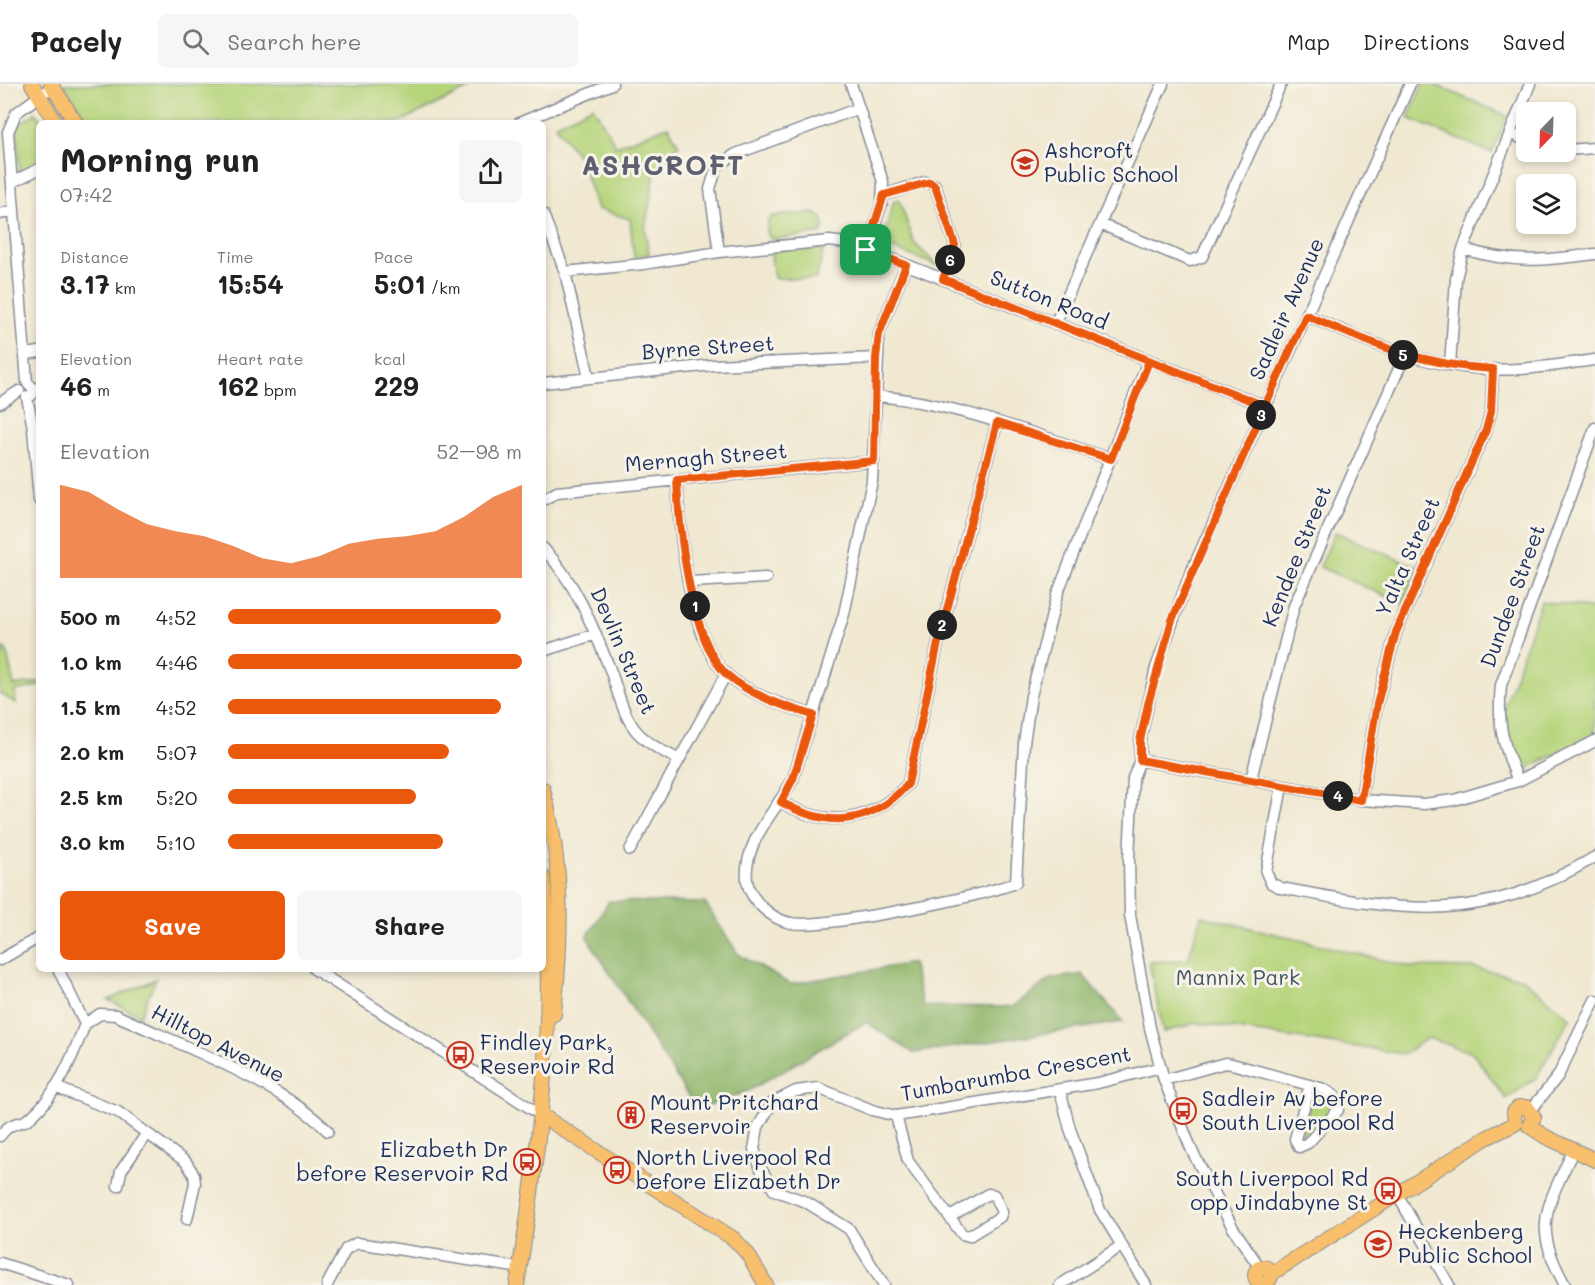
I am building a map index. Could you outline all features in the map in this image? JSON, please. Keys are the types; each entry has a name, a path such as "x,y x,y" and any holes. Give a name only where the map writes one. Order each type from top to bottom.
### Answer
{"main road":[{"path":"52,85 74,120"},
{"path":"35,90 54,120"},
{"path":"517,1285 541,1115 547,1052 555,1014 562,930 558,855 546,802"},
{"path":"545,972 547,1052"},
{"path":"1260,1277 1398,1194 1486,1137 1534,1120 1531,1110"},
{"path":"541,1115 734,1239 747,1253 766,1285"},
{"path":"1522,1125 1595,1160"}],"street":[{"path":"526,120 612,84"},
{"path":"850,84 879,166 884,195 866,250"},
{"path":"1055,324 1163,84"},
{"path":"1100,224 1190,261 1202,257 1281,84"},
{"name":"Sadleir Avenue","path":"1260,1277 1203,1174 1164,1080 1143,999 1130,915 1132,788 1140,760 1140,741 1148,704 1172,620 1265,406 1410,84"},
{"path":"1450,365 1456,279 1463,249 1530,84"},
{"path":"36,464 33,428 24,390 27,354 9,127 16,113 35,90 52,85"},
{"path":"719,252 710,189 717,166 736,154 859,108"},
{"path":"1510,133 1516,136"},
{"path":"1576,149 1595,148"},
{"path":"12,182 36,170"},
{"path":"884,195 930,182 935,186 955,245 943,279"},
{"path":"0,214 14,210"},
{"path":"546,222 565,272 589,376"},
{"name":"Sutton Road","path":"565,272 644,264 719,252 829,241 866,250 943,279 1265,406"},
{"path":"1463,249 1506,260 1534,262 1595,254"},
{"path":"906,265 879,334 876,358 874,461 870,491 844,614 793,779 781,802 753,842 748,856 747,880 752,894 764,908 790,923 815,924 939,902 1016,882 1023,755 1031,696 1057,595 1149,361"},
{"path":"1306,315 1405,355 1450,365 1493,369 1595,360"},
{"path":"27,354 36,352"},
{"name":"Kendee Street","path":"1251,779 1294,606 1405,355"},
{"name":"Byrne Street","path":"546,383 589,376 713,365 876,358"},
{"name":"Yalta Street","path":"1361,800 1385,668 1396,632 1486,430 1491,411 1493,369"},
{"path":"0,403 24,390"},
{"path":"877,396 911,399 1111,459"},
{"path":"781,802 796,811 834,820 864,816 892,801 908,784 938,643 997,423"},
{"name":"Dundee Street","path":"1518,781 1502,743 1499,708 1501,686 1595,428"},
{"name":"Mernagh Street","path":"546,498 556,492 874,461"},
{"path":"677,480 678,506 690,582 697,619 706,643 726,674 761,695 813,715"},
{"name":"Devlin Street","path":"546,551 575,588 596,634 626,713 638,733 654,746 678,759"},
{"path":"690,582 766,578"},
{"path":"546,650 596,634"},
{"path":"630,850 726,674"},
{"path":"1140,760 1361,800 1424,804 1454,800 1518,781 1595,741"},
{"path":"1282,786 1266,872 1272,883 1281,888 1371,905 1439,909 1486,903 1518,894 1550,881 1595,857"},
{"path":"0,960 36,940"},
{"path":"0,1136 10,1124 29,1119 55,1087 86,1024 59,972"},
{"path":"319,972 541,1115"},
{"path":"1531,1110 1558,1076 1595,1000"},
{"name":"Hilltop Avenue","path":"86,1024 100,1014 116,1015 258,1082 315,1118 328,1131"},
{"path":"1164,1080 1225,1063 1310,1085 1330,1092 1340,1106 1308,1143 1299,1147 1295,1139 1310,1085"},
{"name":"Tumbarumba Crescent","path":"884,1285 849,1229 806,1202 774,1190 761,1169 754,1149 758,1127 772,1103 796,1090 818,1088 872,1110 896,1116 1060,1090 1118,1079 1161,1067"},
{"path":"55,1087 110,1108 186,1162 194,1175 195,1183 187,1219"},
{"path":"1060,1090 1070,1129 1100,1210 1146,1285"},
{"path":"896,1116 908,1161 962,1234 969,1236 1000,1217 1002,1212 994,1195 988,1194 950,1217"},
{"path":"118,1186 121,1171 147,1133"},
{"path":"1565,1285 1551,1260 1545,1241 1544,1223 1550,1201 1573,1151"},
{"path":"1398,1194 1449,1285"},
{"path":"327,1285 346,1249 357,1243 520,1268"},
{"path":"1060,1285 1121,1246"},
{"path":"0,1263 69,1285"}],"green space":[{"path":"63,84 478,84 404,120 86,120"},
{"path":"1423,84 1433,84 1507,116 1492,153 1408,118"},
{"path":"593,106 616,146 668,126 679,145 655,171 645,229 649,254 634,257 630,219 597,209 581,160 555,125"},
{"path":"35,113 41,120 36,120 36,166 20,173 17,126"},
{"path":"899,199 914,243 938,266 881,244 894,201"},
{"path":"813,213 823,221 822,233 771,239 767,233 768,221 772,216"},
{"path":"770,248 824,250 816,279 774,278"},
{"path":"1335,532 1418,568 1403,604 1320,567"},
{"path":"1541,601 1595,609 1595,735 1522,771 1518,769 1503,711"},
{"path":"0,648 6,649 14,686 36,682 36,687 15,691 16,703 0,694 0,658 3,653"},
{"path":"609,901 705,903 738,954 790,984 912,963 923,1006 1012,1007 1050,979 1082,974 1123,1022 913,1053 866,1022 750,1090 697,1110 587,937"},
{"name":"Mannix Park","path":"1201,916 1411,967 1474,968 1522,978 1570,1018 1536,1078 1506,1099 1473,1053 1428,1038 1404,1054 1197,1023 1163,1032 1149,962 1188,960"},
{"path":"156,979 140,1016 108,1000"},
{"path":"1318,1093 1333,1100 1335,1108 1304,1139 1301,1137 1312,1096"}],"place":[{"name":"Ashcroft Public School","path":"1025,163"},
{"name":"Findley Park, Reservoir Rd","path":"460,1055"},
{"name":"Sadleir Av before South Liverpool Rd","path":"1183,1111"},
{"name":"Mount Pritchard Reservoir","path":"631,1115"},
{"name":"Elizabeth Dr before Reservoir Rd","path":"527,1162"},
{"name":"North Liverpool Rd before Elizabeth Dr","path":"617,1170"},
{"name":"South Liverpool Rd opp Jindabyne St","path":"1388,1191"},
{"name":"Heckenberg Public School","path":"1378,1244"}],"district":[{"name":"ASHCROFT","path":"663,166"}],"route":[{"path":"866,250 884,195 930,182 935,186 955,245 943,279 1149,361 1265,406 1306,315 1405,355 1436,363 1493,369 1491,411 1486,430 1396,632 1377,704 1361,800 1140,760 1140,741 1156,668 1172,620 1265,406 1202,381 1149,361 1111,459 997,423 938,643 908,784 892,801 864,816 834,820 796,811 781,802 793,779 813,715 761,695 726,674 706,643 697,619 688,576 678,506 677,480 874,461 876,358 879,334 906,265 866,250"}]}
